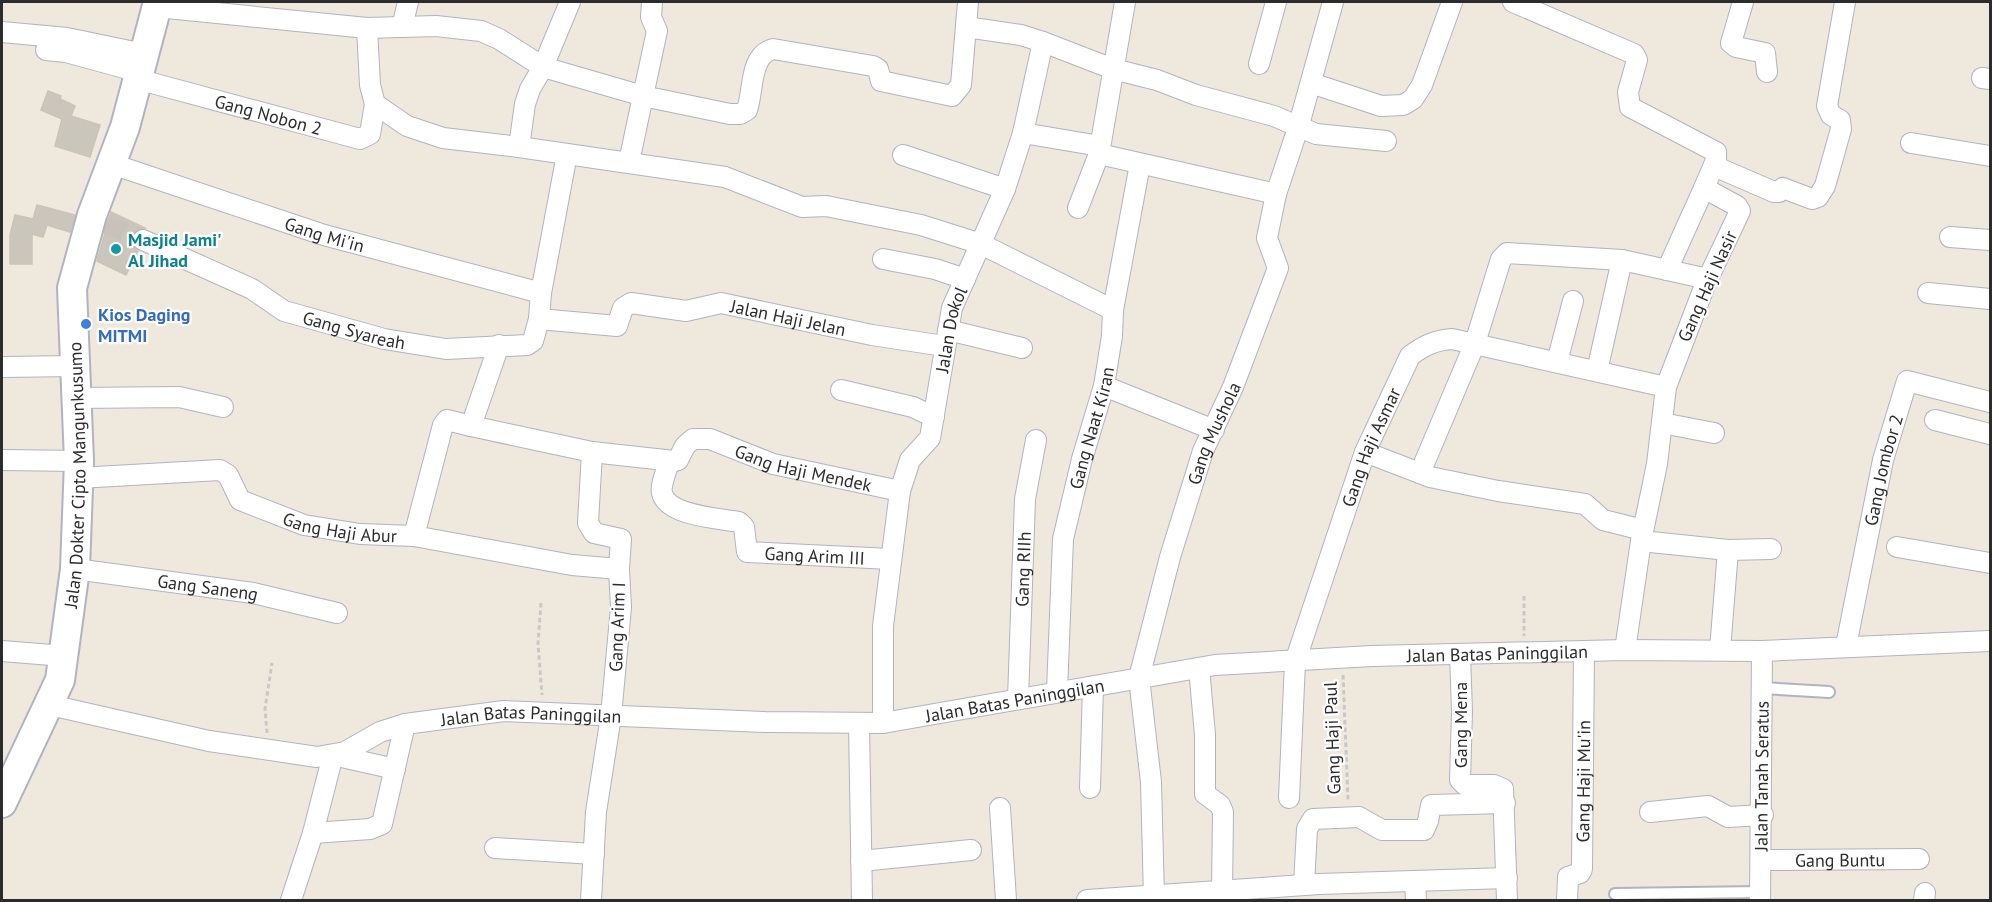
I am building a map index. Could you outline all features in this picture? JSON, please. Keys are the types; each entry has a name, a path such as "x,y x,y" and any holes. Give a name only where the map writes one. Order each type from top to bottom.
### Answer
{"main road":[{"name":"Jalan Dokter Cipto Mangunkusumo","path":"2,803 60,680 75,569 78,470 72,288 99,219 112,164 125,127 158,4"}],"street":[{"path":"402,27 408,2"},
{"path":"519,147 525,105 530,89 543,67 570,2"},
{"path":"629,162 657,31 651,17 652,2"},
{"path":"158,4 367,28 458,27 481,31 499,39 543,67 643,96 740,114 747,110 757,61 765,51 773,49 873,66 878,69 881,81 952,96 961,85 968,2"},
{"path":"1078,208 1099,150 1125,2"},
{"path":"1259,64 1276,2"},
{"name":"Gang Mushola","path":"1139,678 1180,524 1203,451 1233,387 1278,268 1267,238 1276,194 1298,128 1333,2"},
{"path":"1311,83 1381,106 1403,105 1413,99 1422,85 1452,2"},
{"path":"1514,2 1634,54 1637,60 1628,92 1630,107 1716,152 1717,156 1704,188 1666,270"},
{"path":"1743,2 1731,43 1736,47 1765,53 1767,72"},
{"path":"1713,166 1774,192 1779,192 1783,188 1812,199 1818,197 1825,186 1841,129 1840,120 1831,115 1827,106 1845,2"},
{"path":"966,27 1021,35 1113,69 1274,116 1298,128 1336,138 1386,141"},
{"path":"367,28 370,85 375,104 407,126 443,138 725,177 802,207 826,206 921,225 981,244 1113,310"},
{"path":"2,32 67,39 140,68"},
{"name":"Jalan Dokol","path":"883,723 883,626 900,491 910,460 930,438 952,308 1005,189 1023,133 1044,42"},
{"path":"2,45 66,52 140,68"},
{"name":"Gang Nobon 2","path":"140,68 360,139 370,134 375,104"},
{"path":"1023,133 1099,150 1140,164 1276,194"},
{"path":"1911,143 1990,156"},
{"name":"Gang Syareah","path":"143,240 252,289 284,311 384,339 436,347 530,343 539,319 541,293 567,154"},
{"path":"903,155 1005,189"},
{"name":"Gang Mi'in","path":"112,164 324,235 541,293"},
{"name":"Gang Naat Kiran","path":"1057,691 1061,550 1082,459 1104,386 1112,336 1113,310 1140,164"},
{"name":"Gang Haji Nasir","path":"1625,650 1666,387 1708,279 1740,211 1737,206 1704,188"},
{"path":"1950,237 1990,240"},
{"path":"1420,473 1475,343 1501,259 1506,253 1622,260 1708,279"},
{"path":"883,259 935,269 965,279"},
{"path":"1597,371 1622,260"},
{"path":"1928,293 1990,299"},
{"path":"1557,362 1573,301"},
{"name":"Jalan Haji Jelan","path":"539,319 617,326 623,308 631,303 686,311 721,303 872,335 946,338"},
{"path":"946,338 1022,348"},
{"name":"Gang Haji Asmar","path":"1289,798 1295,662 1365,452 1410,356 1422,346 1438,340 1452,339 1666,387"},
{"path":"471,426 499,345"},
{"path":"2,367 75,366"},
{"name":"Gang Jombor 2","path":"1846,646 1883,460 1907,381 1990,402"},
{"path":"1104,386 1214,430"},
{"path":"841,390 913,407 934,417"},
{"path":"76,398 179,397 223,407"},
{"path":"414,536 443,425 447,420 592,452 669,461"},
{"path":"1935,420 1990,434"},
{"path":"1662,423 1714,433"},
{"name":"Gang Haji Mendek","path":"669,461 678,460 685,446 693,439 710,439 773,464 900,491"},
{"name":"Gang RIIh","path":"1018,699 1024,500 1036,440"},
{"name":"Gang Arim I","path":"591,900 596,812 611,716 621,607 619,569 621,539 594,532 588,523 592,452"},
{"path":"1365,452 1420,473 1498,491 1585,504 1603,520 1642,535 1728,550 1771,549"},
{"path":"2,460 78,470"},
{"name":"Gang Arim III","path":"669,461 662,492 668,505 678,511 739,522 744,526 747,552 891,559"},
{"name":"Gang Haji Abur","path":"78,470 220,470 228,475 240,500 304,525 360,534 414,536 572,565 619,569"},
{"path":"1897,547 1990,563"},
{"path":"1720,650 1728,550"},
{"name":"Gang Saneng","path":"75,569 253,593 337,613"},
{"name":"Jalan Batas Paninggilan","path":"50,705 209,741 317,757 333,755 405,723 504,711 883,723 1215,664 1625,650 1762,651 1990,641"},
{"path":"2,651 64,656"},
{"name":"Jalan Tanah Seratus","path":"1760,896 1763,815 1762,651"},
{"name":"Gang Haji Mu'in","path":"1567,900 1568,877 1580,873 1582,868 1584,652"},
{"name":"Gang Mena","path":"1460,654 1462,712 1460,780 1465,785 1500,786 1505,803"},
{"path":"1199,668 1205,735 1205,794 1210,795 1223,812 1222,891"},
{"path":"1139,678 1151,782 1154,897"},
{"path":"1090,788 1093,687"},
{"path":"313,833 370,829 382,824 405,723"},
{"path":"859,724 862,900"},
{"path":"291,900 313,833 333,755 395,769"},
{"path":"1314,890 1307,829 1309,822 1317,818 1363,818 1382,830 1424,831 1431,805 1505,803 1507,900"},
{"path":"1650,812 1708,806 1728,817 1763,815"},
{"path":"1000,808 1006,900"},
{"path":"495,848 594,854"},
{"path":"861,861 971,850"},
{"name":"Gang Buntu","path":"1762,860 1918,859"},
{"path":"1087,900 1182,897 1222,891 1415,891 1507,878"}],"lane":[{"path":"1762,688 1828,692"},
{"path":"1615,894 1760,896"}],"path":[{"path":"1524,596 1525,653"},
{"path":"541,603 538,644 543,711"},
{"name":"Gang Haji Paul","path":"1342,658 1349,817"},
{"path":"269,750 265,709 272,663"}],"building":[{"path":"48,91 61,96 60,99 75,106 71,116 100,125 90,157 55,146 62,119 41,110"},
{"path":"37,205 75,215 70,232 47,225 43,237 32,234 32,264 10,264 10,235 15,215 33,219"},
{"name":"Masjid Jami' Al Jihad","path":"111,212 145,228 136,230 132,236 133,246 138,251 126,275 97,261"}],"tunnel":[{"path":"106,223 143,240"}],"place":[{"name":"Masjid Jami' Al Jihad","path":"116,249"},
{"name":"Kios Daging MITMI","path":"86,324"}]}
